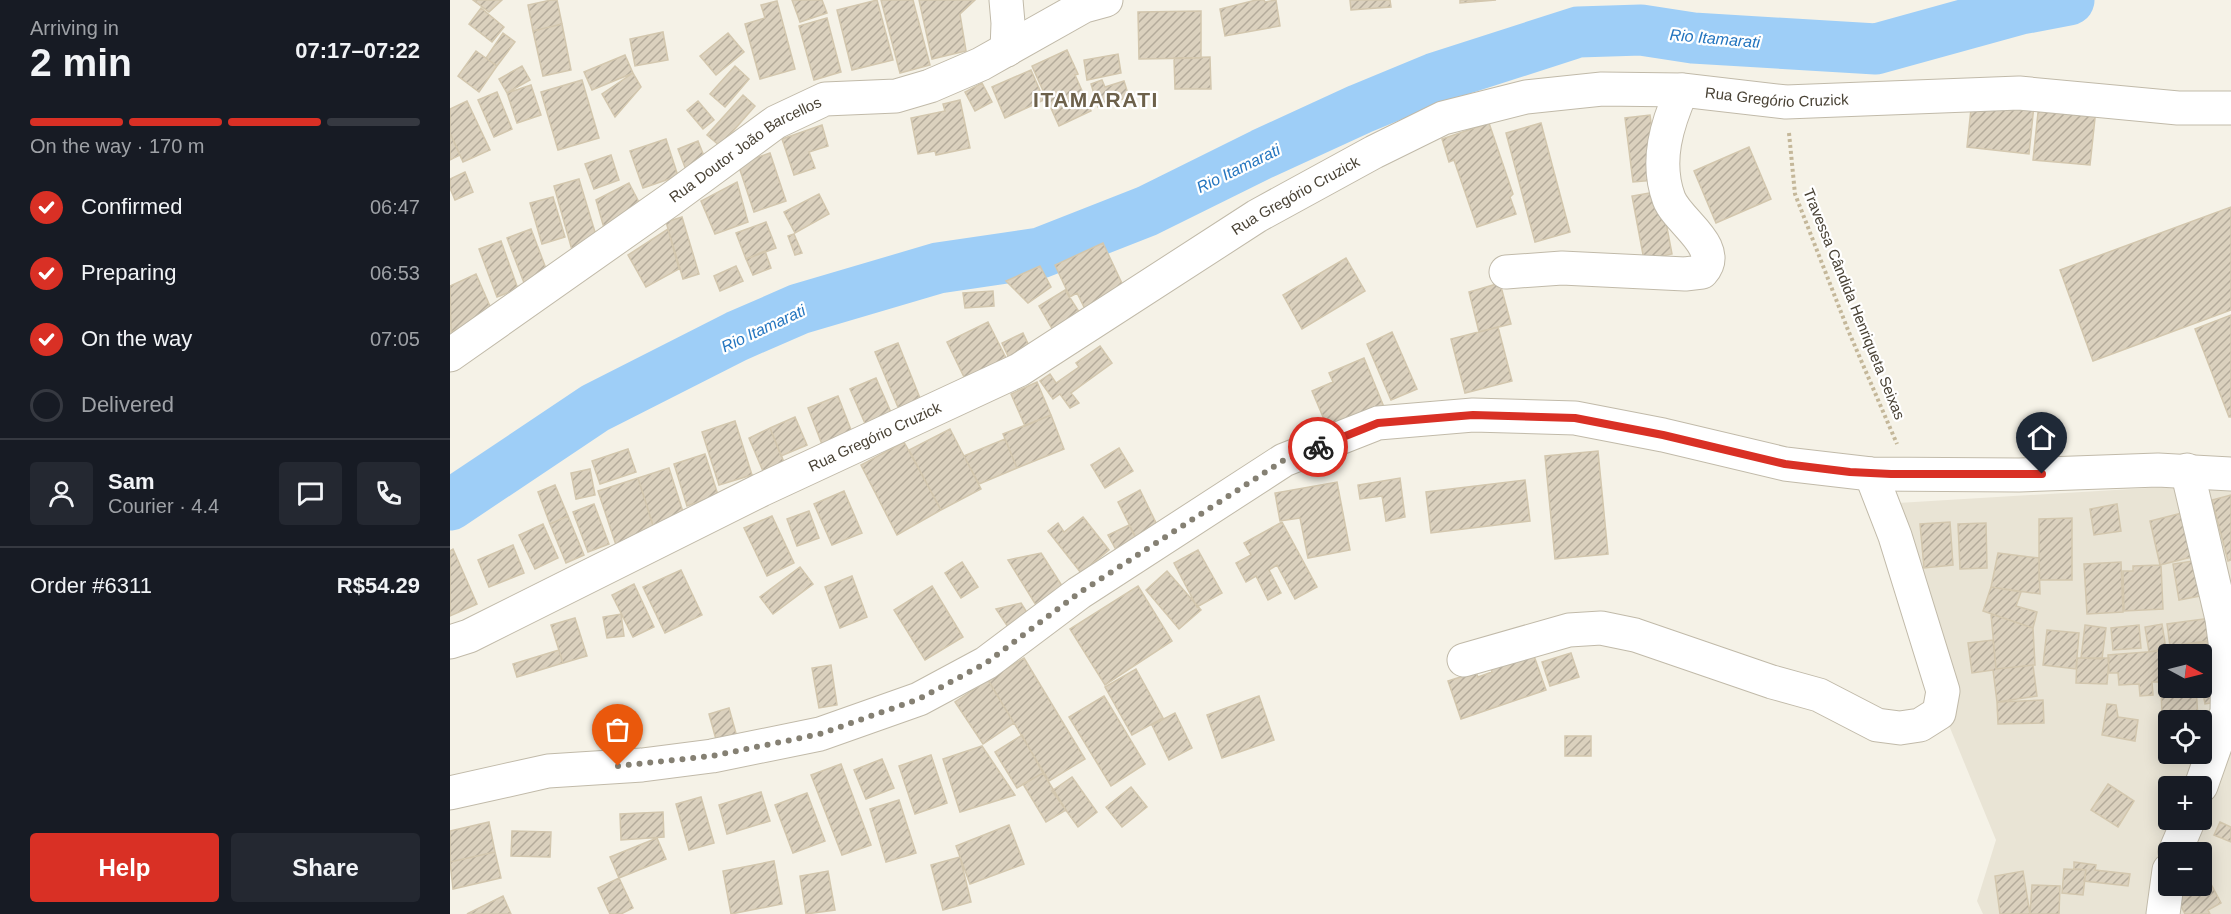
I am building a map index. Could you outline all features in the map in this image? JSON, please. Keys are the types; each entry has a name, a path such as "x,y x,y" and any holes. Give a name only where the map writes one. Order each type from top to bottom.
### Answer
{"street":[{"path":"1006,0 1007,50"},
{"name":"Rua Doutor João Barcellos","path":"450,355 670,200 776,122 825,99 896,96 930,86 981,64 1084,6 1106,0"},
{"name":"Rua Gregório Cruzick","path":"450,642 469,636 761,490 1019,370 1257,216 1374,152 1443,118 1526,97 1602,89 1682,90 1786,102 1959,93 2019,93 2178,108 2231,108"},
{"path":"1506,272 1562,268 1685,274 1702,272 1708,266 1710,256 1708,249 1684,222 1669,200 1663,170 1664,142 1670,118 1682,90"},
{"path":"450,793 548,771 642,765 712,756 820,734 919,699 986,663 1079,593 1284,460 1378,423 1473,415 1575,418 1663,435 1785,464 1871,474 2019,475 2187,470 2231,474"},
{"path":"2187,470 2222,619 2228,664 2227,712 2205,776"},
{"path":"1464,660 1569,630 1601,628 1635,635 1772,682 1820,695 1877,725 1900,728 1920,725 1939,713 1943,691 1895,536 1871,474"},
{"path":"2163,914 2165,896"}],"path":[{"name":"Travessa Cândida Henriqueta Seixas","path":"1786,102 1795,194 1848,330 1910,475"}],"shaded area":[{"path":"2231,483 2231,914 1983,914 1977,901 1996,840 1932,684 1865,505"}],"building":[{"path":"473,0 502,0 489,12"},
{"path":"557,0 562,24 533,31 528,5"},
{"path":"792,0 822,0 827,13 800,22"},
{"path":"877,0 893,60 852,70 837,10"},
{"path":"881,0 913,0 930,65 900,73"},
{"path":"919,0 975,0 960,14 966,51 932,59"},
{"path":"1256,0 1265,2 1276,0 1280,26 1225,36 1220,9"},
{"path":"1350,0 1390,0 1391,7 1351,10"},
{"path":"1460,0 1496,0 1460,3"},
{"path":"777,1 795,69 760,79 745,24 765,18 761,5"},
{"path":"481,8 504,27 492,42 469,24"},
{"path":"1201,11 1201,58 1139,59 1138,12"},
{"path":"827,18 841,72 814,80 799,26"},
{"path":"562,24 571,70 543,76 533,31"},
{"path":"663,32 668,60 635,66 630,39"},
{"path":"503,33 515,42 497,66 486,58"},
{"path":"728,33 744,52 716,75 700,56"},
{"path":"1067,50 1091,111 1059,126 1032,66"},
{"path":"476,51 497,66 479,92 458,76"},
{"path":"1118,54 1121,73 1087,80 1084,60"},
{"path":"625,55 633,73 592,90 584,72"},
{"path":"1210,57 1211,89 1175,89 1174,58"},
{"path":"522,66 530,80 507,93 499,79"},
{"path":"735,66 749,79 725,107 710,94"},
{"path":"1031,70 1044,100 1005,118 992,87"},
{"path":"633,73 641,87 615,117 602,94"},
{"path":"582,80 599,138 558,150 541,92"},
{"path":"1102,80 1105,87 1124,81 1129,97 1098,107 1091,84"},
{"path":"982,83 992,102 975,111 965,92"},
{"path":"531,85 541,115 517,123 507,93"},
{"path":"497,92 512,129 494,137 478,100"},
{"path":"743,95 755,106 720,146 707,135"},
{"path":"1972,99 2034,105 2029,154 1967,147"},
{"path":"960,100 970,148 936,155 935,151 918,154 911,118 945,111 943,104"},
{"path":"467,101 490,150 463,162 450,133 450,109"},
{"path":"698,101 714,120 703,129 687,110"},
{"path":"2039,103 2096,109 2090,165 2033,160"},
{"path":"1650,115 1653,136 1649,136 1655,180 1633,182 1625,118"},
{"path":"1489,123 1513,194 1510,197 1516,214 1477,227 1454,160 1449,162 1442,139"},
{"path":"1541,123 1570,232 1535,242 1506,133"},
{"path":"822,125 828,146 809,152 815,168 794,175 782,139"},
{"path":"450,133 460,155 450,160"},
{"path":"666,139 678,176 643,188 630,151"},
{"path":"698,141 706,161 686,170 678,149"},
{"path":"1749,147 1771,199 1716,223 1694,171"},
{"path":"770,153 786,201 754,212 738,164"},
{"path":"611,155 619,180 594,189 585,164"},
{"path":"465,172 473,192 455,200 450,188 450,179"},
{"path":"579,179 598,242 572,250 554,186"},
{"path":"737,182 748,222 715,234 701,201"},
{"path":"629,183 644,212 606,235 596,200"},
{"path":"1660,191 1672,254 1644,260 1632,196"},
{"path":"819,194 829,214 795,233 784,212"},
{"path":"553,197 565,237 542,244 530,203"},
{"path":"2231,207 2231,310 2093,361 2060,270"},
{"path":"682,217 699,274 683,279 666,222"},
{"path":"766,222 776,248 746,259 736,233"},
{"path":"531,229 550,279 526,288 507,238"},
{"path":"668,229 679,269 646,287 628,255"},
{"path":"794,234 802,253 795,255 788,236"},
{"path":"501,241 518,289 497,297 479,249"},
{"path":"1103,243 1126,292 1086,311 1077,293 1070,297 1055,265"},
{"path":"765,251 771,268 753,275 746,259"},
{"path":"1346,258 1365,291 1302,329 1283,295"},
{"path":"736,266 743,281 720,291 714,276"},
{"path":"1040,266 1051,287 1028,303 1006,281"},
{"path":"476,274 493,313 451,332 450,286"},
{"path":"1500,283 1511,324 1479,332 1469,292"},
{"path":"1065,290 1081,315 1054,332 1039,306"},
{"path":"993,291 994,306 965,308 963,293"},
{"path":"2231,315 2231,417 2229,417 2195,329"},
{"path":"988,322 1006,358 965,379 947,342"},
{"path":"1498,327 1512,381 1465,393 1451,339"},
{"path":"1392,332 1417,389 1391,400 1367,344"},
{"path":"1023,333 1030,348 1009,358 1002,343"},
{"path":"898,343 922,403 900,412 875,352"},
{"path":"1100,346 1112,363 1071,393 1079,403 1070,408 1060,394 1053,399 1040,381 1050,374 1056,383 1079,367 1076,363"},
{"path":"1364,358 1384,407 1329,431 1312,391 1333,382 1329,373"},
{"path":"876,378 893,417 867,428 850,389"},
{"path":"1037,382 1051,415 1025,426 1011,394"},
{"path":"838,396 853,435 823,447 808,408"},
{"path":"1051,415 1064,449 1017,468 1003,434"},
{"path":"795,417 807,445 781,456 770,428"},
{"path":"735,421 752,475 719,485 702,432"},
{"path":"770,428 784,462 763,471 749,438"},
{"path":"950,429 981,489 941,510 909,450"},
{"path":"1005,439 1017,468 979,484 964,456"},
{"path":"904,442 941,510 897,535 861,465"},
{"path":"1119,448 1133,471 1105,488 1091,465"},
{"path":"628,449 636,472 600,484 592,461"},
{"path":"1598,451 1608,554 1555,559 1545,456"},
{"path":"705,454 718,495 687,506 674,464"},
{"path":"669,468 684,515 653,525 638,478"},
{"path":"590,469 595,495 576,499 571,473"},
{"path":"638,478 655,532 616,545 598,491"},
{"path":"1400,478 1405,517 1386,521 1382,496 1360,499 1358,485"},
{"path":"1525,480 1530,521 1431,533 1426,492"},
{"path":"1337,482 1350,550 1308,558 1300,518 1280,521 1275,493"},
{"path":"555,485 568,516 550,524 538,492"},
{"path":"1140,490 1159,529 1137,540 1118,502"},
{"path":"844,491 862,533 832,545 814,504"},
{"path":"2231,495 2231,560 2228,561 2212,500"},
{"path":"594,504 609,544 588,552 573,512"},
{"path":"2117,504 2121,531 2094,535 2090,509"},
{"path":"809,511 819,538 797,546 787,519"},
{"path":"2190,511 2200,555 2160,565 2150,521"},
{"path":"568,516 584,555 566,563 550,524"},
{"path":"772,516 794,563 767,576 744,528"},
{"path":"1083,517 1109,550 1081,573 1048,531 1058,523 1064,532"},
{"path":"2072,518 2072,580 2039,580 2039,519"},
{"path":"1282,522 1317,587 1295,599 1277,565 1269,570 1281,593 1268,600 1256,576 1246,582 1236,563 1251,555 1244,543"},
{"path":"1950,522 1953,565 1924,568 1920,524"},
{"path":"1986,523 1987,568 1960,569 1958,524"},
{"path":"543,524 558,558 535,569 519,535"},
{"path":"1129,525 1141,548 1121,559 1108,535"},
{"path":"513,545 524,573 489,587 478,560"},
{"path":"453,549 477,604 450,616 450,551"},
{"path":"1198,550 1222,593 1197,607 1174,563"},
{"path":"1041,553 1066,592 1039,610 1008,560"},
{"path":"1998,553 2039,558 2040,594 1991,587"},
{"path":"2205,559 2211,594 2179,600 2173,564"},
{"path":"962,562 978,587 961,598 945,573"},
{"path":"2121,562 2123,612 2087,614 2084,564"},
{"path":"2161,565 2163,609 2124,611 2123,571 2133,571 2133,566"},
{"path":"800,567 813,584 773,614 760,597"},
{"path":"681,570 702,615 665,633 643,587"},
{"path":"1167,571 1201,610 1179,629 1146,590"},
{"path":"852,576 867,617 840,628 825,587"},
{"path":"634,584 654,627 633,637 612,595"},
{"path":"932,586 963,637 925,660 894,610"},
{"path":"1138,586 1172,641 1105,685 1070,629"},
{"path":"1991,587 2021,592 2016,606 2037,612 2033,628 1983,611"},
{"path":"1021,603 1031,619 1012,633 996,609"},
{"path":"621,614 624,636 607,638 603,617"},
{"path":"1991,614 2033,628 2035,665 1996,669"},
{"path":"2218,617 2222,639 2170,644 2167,624"},
{"path":"575,618 587,656 563,663 551,625"},
{"path":"2162,624 2165,644 2158,644 2158,650 2149,652 2145,627"},
{"path":"2085,625 2106,628 2102,659 2081,658"},
{"path":"2139,625 2141,648 2113,650 2111,628"},
{"path":"2047,630 2079,633 2076,669 2043,665"},
{"path":"1993,640 1996,669 2033,665 2037,696 1997,702 1993,670 1972,673 1968,643"},
{"path":"2217,642 2219,663 2212,663 2212,644 2194,644"},
{"path":"559,650 563,663 517,677 513,664"},
{"path":"2158,651 2158,682 2152,682 2153,695 2140,696 2139,684 2119,685 2118,673 2109,673 2108,655"},
{"path":"1533,653 1546,690 1461,719 1448,681 1476,672 1478,677 1492,672 1490,667"},
{"path":"1571,653 1579,677 1550,686 1542,662"},
{"path":"1024,658 1085,759 1049,781 988,680"},
{"path":"2077,658 2109,658 2107,684 2076,683"},
{"path":"2219,664 2221,681 2212,682 2212,665"},
{"path":"831,665 837,705 819,708 812,668"},
{"path":"1136,669 1163,718 1132,735 1105,687"},
{"path":"988,680 1014,723 983,744 955,702"},
{"path":"2221,683 2224,701 2205,704 2204,698 2212,698 2212,685"},
{"path":"1104,696 1145,764 1111,786 1069,717"},
{"path":"1259,696 1274,740 1222,758 1207,715"},
{"path":"2161,698 2197,698 2197,710 2162,710"},
{"path":"2043,700 2044,723 1998,724 1997,702"},
{"path":"2107,704 2116,705 2118,717 2138,720 2135,741 2102,735"},
{"path":"729,708 737,737 717,743 709,714"},
{"path":"1175,713 1192,748 1169,760 1152,725"},
{"path":"1022,735 1043,773 1017,788 995,752"},
{"path":"1565,736 1591,736 1591,756 1565,756"},
{"path":"982,746 1015,795 960,812 943,759"},
{"path":"931,755 947,803 915,814 899,766"},
{"path":"882,759 894,788 866,799 854,770"},
{"path":"841,764 871,845 842,855 811,775"},
{"path":"1043,773 1066,810 1046,822 1023,784"},
{"path":"1072,777 1097,812 1078,827 1052,791"},
{"path":"2108,784 2134,801 2118,827 2091,810"},
{"path":"1131,787 1147,807 1122,827 1106,807"},
{"path":"761,792 770,821 727,834 719,805"},
{"path":"807,793 825,841 793,853 775,805"},
{"path":"701,797 714,843 689,850 676,804"},
{"path":"899,800 916,853 886,862 870,809"},
{"path":"663,812 664,837 621,840 620,814"},
{"path":"489,822 495,852 450,862 450,831"},
{"path":"2220,822 2231,827 2231,842 2214,835"},
{"path":"1009,825 1024,864 970,884 956,846"},
{"path":"512,831 551,832 550,857 511,856"},
{"path":"657,838 666,859 619,878 610,857"},
{"path":"495,852 501,878 453,889 450,862"},
{"path":"960,857 971,902 943,910 931,865"},
{"path":"774,861 782,904 731,914 723,871"},
{"path":"2074,862 2096,865 2095,870 2130,874 2128,886 2084,881 2086,870 2074,869"},
{"path":"2064,869 2086,870 2083,895 2062,893"},
{"path":"828,871 835,910 806,914 800,876"},
{"path":"2023,871 2030,914 2000,914 1995,876"},
{"path":"619,878 633,908 621,914 610,914 598,888"},
{"path":"2032,885 2060,886 2059,914 2030,914"},
{"path":"2212,886 2221,903 2208,910 2210,914 2185,914 2176,896 2212,896"},
{"path":"503,896 511,914 467,914"}],"waterway":[{"name":"Rio Itamarati","path":"450,505 595,408 737,336 799,309 938,268 1040,253 1147,211 1262,154 1435,78 1578,32 1641,30 1693,38 1876,49 2021,9 2069,0"}],"way so far":[{"path":"618,766 712,756 820,734 919,699 986,663 1079,593 1284,460 1318,447"}],"district":[{"name":"ITAMARATI","path":"1096,100"}],"route":[{"path":"1318,447 1378,423 1473,415 1575,418 1663,435 1785,464 1850,472 2042,474"}]}
